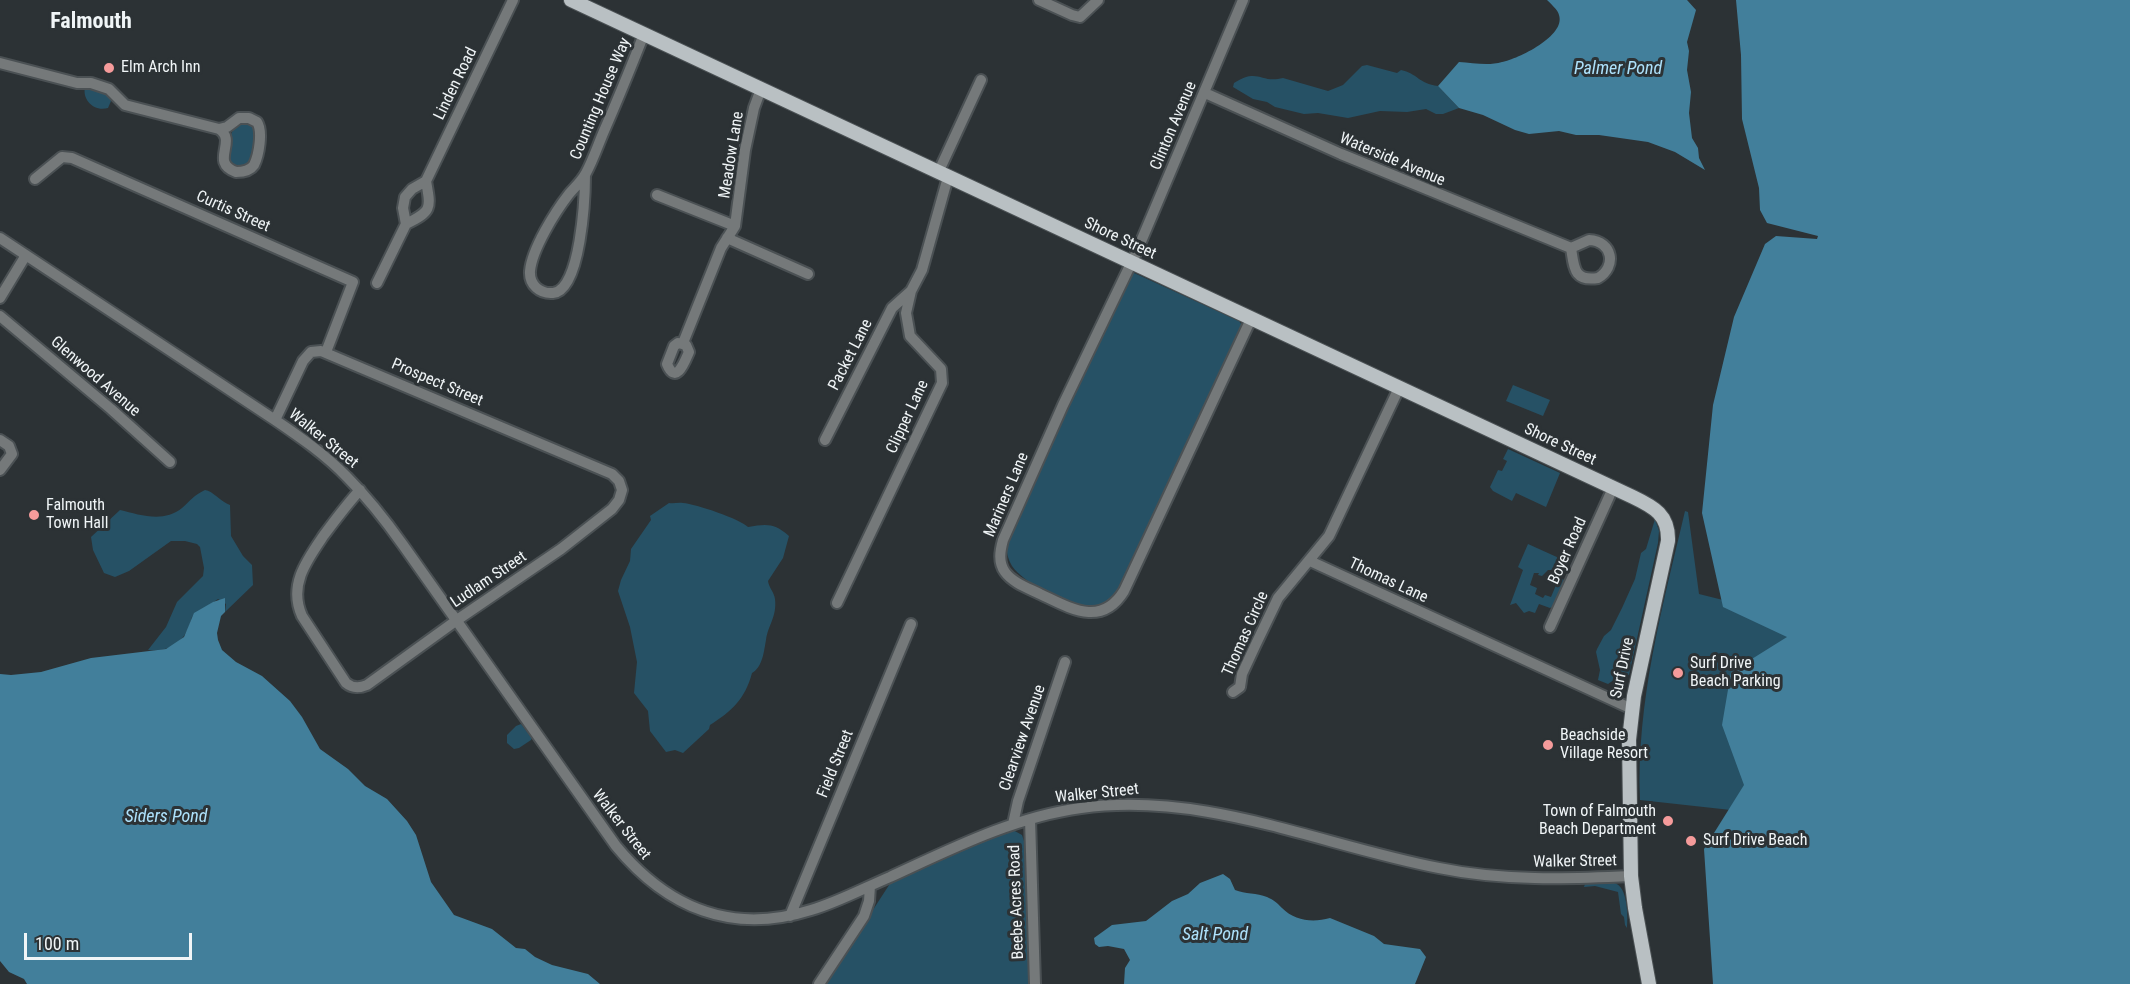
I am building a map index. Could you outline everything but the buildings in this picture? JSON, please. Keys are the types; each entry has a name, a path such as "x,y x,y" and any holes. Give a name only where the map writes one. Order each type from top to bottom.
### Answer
{"main road":[{"name":"Shore Street","path":"572,0 1655,508"},
{"name":"Surf Drive","path":"1649,984 1631,876 1628,756 1632,709 1668,541 1665,520 1655,508"}],"street":[{"name":"Linden Road","path":"377,283 406,224 403,208 405,197 412,189 426,181 513,0"},
{"path":"1039,0 1080,17 1098,0"},
{"name":"Clinton Avenue","path":"1131,262 1243,0"},
{"name":"Counting House Way","path":"585,175 583,221 571,274 566,284 557,292 539,290 531,279 534,255 558,211 585,175 644,34"},
{"path":"0,63 77,83 92,83 109,88 126,105 219,129 226,135 223,159 225,165 232,171 241,172 253,166 261,132 257,122 249,118 239,118 227,127 219,129"},
{"name":"Clipper Lane","path":"837,603 942,383 941,369 910,336 906,314 911,291 922,270 943,175 981,80"},
{"name":"Meadow Lane","path":"683,343 727,238 735,226 745,150 754,108 761,89"},
{"name":"Waterside Avenue","path":"1205,93 1351,159 1570,248"},
{"name":"Curtis Street","path":"35,179 62,158 72,158 353,282 326,352"},
{"name":"Linden Road","path":"406,224 422,217 427,211 430,202 426,181"},
{"name":"Meadow Lane","path":"657,195 735,226"},
{"name":"Walker Street","path":"0,238 275,420 323,455 360,490 457,620 605,831 644,877 674,898 714,914 762,920 790,916 830,904 1013,824 1058,811 1138,804 1209,811 1383,856 1464,873 1524,878 1631,876"},
{"path":"727,238 807,274"},
{"path":"0,298 26,255"},
{"name":"Mariners Lane","path":"1131,262 1006,532 1000,550 1001,564 1009,576 1070,608 1097,612 1109,608 1120,598 1251,319"},
{"name":"Packet Lane","path":"825,440 892,308 911,291"},
{"name":"Glenwood Avenue","path":"0,316 170,462"},
{"path":"275,420 305,357 315,351 326,352"},
{"name":"Prospect Street","path":"326,352 554,448 612,474 619,481"},
{"path":"1310,561 1334,526 1399,388"},
{"path":"0,440 9,446 12,454 0,470"},
{"name":"Ludlam Street","path":"360,490 342,510 310,555 303,568 297,592 298,608 302,616 346,683 354,687 367,685 561,549 612,509 621,495 619,481"},
{"name":"Boyer Road","path":"1550,627 1613,488"},
{"name":"Thomas Circle","path":"1233,692 1240,687 1242,674 1278,598 1310,561"},
{"name":"Thomas Lane","path":"1310,561 1632,709"},
{"name":"Field Street","path":"790,916 911,624"},
{"name":"Clearview Avenue","path":"1013,824 1018,801 1065,662"},
{"name":"Beebe Acres Road","path":"1030,819 1035,984"},
{"path":"819,984 864,916 869,901 870,885"}],"shaded area":[{"path":"1367,65 1397,73 1401,70 1411,73 1426,83 1438,86 1459,108 1443,114 1436,114 1426,109 1407,112 1380,111 1348,118 1318,113 1304,114 1253,99 1233,87 1234,83 1242,78 1254,76 1269,79 1283,78 1328,91 1343,85 1362,66"},
{"path":"85,87 109,94 111,101 108,108 98,108 90,104 85,96"},
{"path":"238,122 252,123 258,132 252,158 249,163 239,166 231,163 228,153 230,136"},
{"path":"1132,272 1239,321 1242,325 1124,580 1115,594 1102,604 1080,605 1053,596 1028,581 1009,561 1007,544"},
{"path":"1513,385 1550,400 1543,416 1506,401"},
{"path":"1508,449 1560,473 1546,507 1516,493 1512,501 1490,487 1498,470 1502,471 1507,461 1503,459"},
{"path":"205,490 230,505 231,536 243,556 252,565 253,585 225,612 226,604 218,599 192,617 182,638 172,647 148,650 166,627 177,602 203,576 204,568 200,547 185,541 171,541 129,571 115,577 104,573 93,550 91,537 120,510 160,517 175,513"},
{"path":"669,503 683,503 707,509 748,527 765,525 774,527 789,536 783,558 768,581 775,605 761,663 752,673 746,690 737,704 710,725 709,729 683,753 675,750 666,752 650,731 648,711 634,693 637,662 630,627 618,591 630,561 631,549 651,520 650,516"},
{"path":"1685,511 1688,512 1699,594 1807,621 1749,812 1640,800 1642,727 1647,690 1660,618"},
{"path":"1655,519 1659,531 1658,543 1629,675 1618,677 1608,684 1598,680 1600,670 1596,652 1604,636 1611,630 1635,579 1641,553 1646,549"},
{"path":"1528,544 1559,558 1562,563 1559,570 1548,570 1542,576 1534,573 1530,585 1537,588 1535,594 1543,598 1545,595 1551,597 1559,578 1567,581 1554,606 1550,608 1539,604 1535,613 1529,611 1524,613 1516,603 1510,605 1523,570 1518,567"},
{"path":"521,724 532,738 514,749 507,743 507,735"},
{"path":"1013,830 1022,835 1026,847 1030,984 825,984 891,882 939,859"},
{"path":"1608,882 1619,885 1625,895 1627,928 1621,914 1618,892 1595,886 1584,887 1589,883"}],"water":[{"name":"Palmer Pond","path":"1547,0 1687,0 1696,10 1687,42 1689,51 1687,70 1691,92 1689,113 1692,138 1705,170 1675,152 1648,142 1599,135 1576,135 1559,131 1529,134 1515,130 1483,115 1459,108 1438,86 1459,62 1486,64 1502,62 1529,51 1548,38 1559,23 1559,15"},
{"path":"1736,0 2130,0 2130,984 1713,984 1704,849 1744,785 1722,725 1731,672 1787,637 1723,607 1702,513 1713,405 1734,317 1765,244 1776,236 1817,239 1818,236 1767,223 1760,210 1759,188 1742,119 1741,55"},
{"name":"Siders Pond","path":"225,598 225,612 221,616 217,633 222,650 236,662 262,676 290,701 320,749 348,769 365,786 387,799 407,821 416,835 431,882 454,915 492,929 516,948 525,949 552,965 588,974 600,984 27,984 24,979 9,972 0,961 0,674 41,672 91,658 166,649 184,637 194,613"},
{"name":"Salt Pond","path":"1223,874 1230,879 1235,890 1267,897 1298,918 1317,920 1330,918 1374,936 1384,944 1420,949 1426,957 1415,984 1124,984 1125,968 1130,960 1124,949 1099,947 1095,944 1094,938 1112,925 1146,921 1172,901 1188,894 1200,883"}],"place":[{"name":"Elm Arch Inn","path":"109,68"},
{"name":"Falmouth Town Hall","path":"34,515"},
{"name":"Surf Drive Beach Parking","path":"1678,673"},
{"name":"Beachside Village Resort","path":"1548,745"},
{"name":"Town of Falmouth Beach Department","path":"1668,821"},
{"name":"Surf Drive Beach","path":"1691,841"}],"district":[{"name":"Falmouth","path":"91,22"}]}
